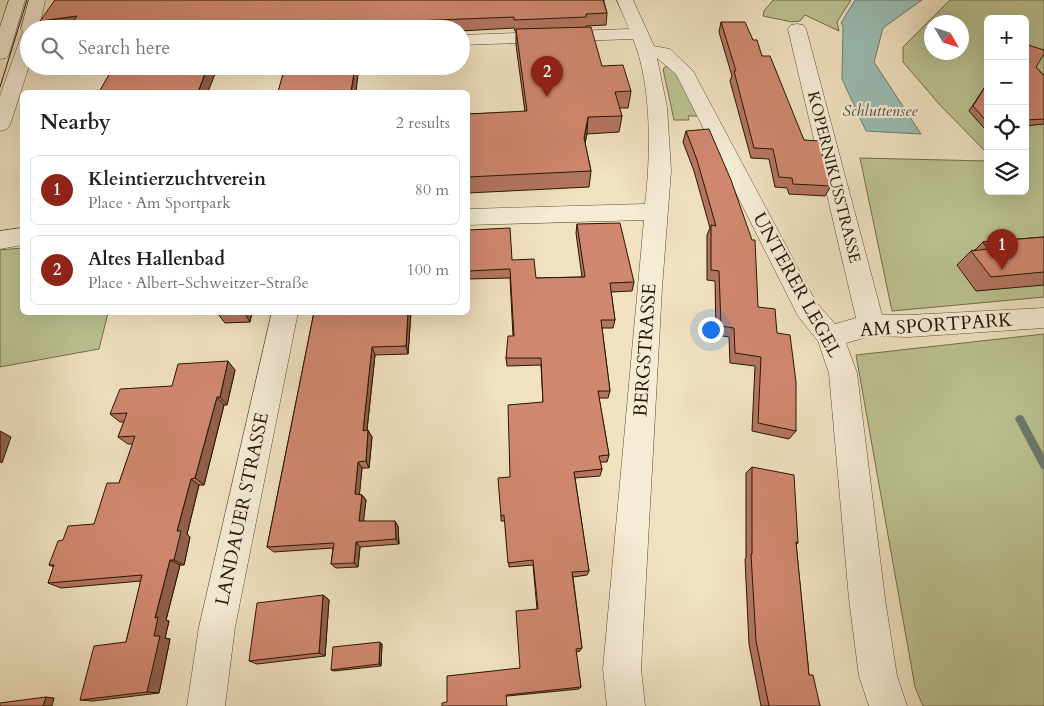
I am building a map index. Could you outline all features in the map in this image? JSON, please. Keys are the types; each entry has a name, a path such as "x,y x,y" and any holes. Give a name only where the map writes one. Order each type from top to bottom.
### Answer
{"street":[{"path":"0,54 17,0"},
{"path":"32,20 37,0"},
{"name":"BERGSTRASSE","path":"625,0 643,42 657,107 660,171 647,318 622,669 626,706"},
{"name":"KOPERNIKUSSTRASSE","path":"797,30 871,325"},
{"name":"UNTERER LEGEL","path":"470,40 643,42 664,53 684,71 808,309 830,336 843,373 868,609 878,676 888,706"},
{"path":"0,60 20,59"},
{"path":"0,125 20,74"},
{"path":"470,217 657,212"},
{"path":"0,240 20,237"},
{"name":"LANDAUER STRASSE","path":"206,706 217,627 284,315"},
{"name":"AM SPORTPARK","path":"830,336 871,325 909,326 1044,318"}],"green space":[{"path":"773,0 851,0 837,22 839,31 805,15 800,21 792,22 763,16 764,11"},
{"path":"950,0 1044,0 1044,297 892,311 860,158 984,161 984,195 1029,195 1029,15 984,15 984,150 939,104 903,62 903,47 924,26 924,60 969,60 969,15 935,15"},
{"path":"670,66 673,67 700,116 688,116 689,120 674,120 663,69"},
{"path":"20,248 20,315 108,315 99,349 0,367 0,250"},
{"path":"1044,334 1044,706 923,706 915,687 856,355"}],"water":[{"name":"Schluttensee","path":"855,0 922,0 883,28 874,62 921,134 866,131 842,79 843,26 841,23"}],"building":[{"path":"55,0 603,0 607,13 586,14 586,17 514,20 514,17 438,20 74,20 77,16 41,20"},
{"path":"721,22 745,22 753,40 757,40 762,56 770,56 804,140 819,141 831,186 793,184 792,178 779,177 773,149 754,148 734,71 736,71"},
{"path":"591,27 602,66 623,65 631,91 615,92 622,116 588,117 584,138 591,171 470,177 470,114 527,111 516,29"},
{"path":"1029,45 1044,50 1044,54 1036,67 1044,76 1044,119 1029,120"},
{"path":"109,75 205,75 199,90 100,90"},
{"path":"283,75 354,75 351,90 279,90"},
{"path":"984,88 984,118 973,106"},
{"path":"709,129 731,180 752,240 755,240 758,307 775,309 777,333 790,335 796,382 796,431 758,423 761,357 735,353 734,328 721,326 719,271 711,270 711,225 716,226 697,160 686,131"},
{"path":"620,223 634,282 610,283 615,320 601,320 610,391 598,391 609,455 599,456 602,469 574,472 589,571 572,572 582,648 576,649 581,687 506,695 507,706 442,706 442,703 447,702 447,676 520,668 516,611 538,609 533,560 508,563 504,515 501,516 498,478 510,477 508,405 543,402 541,358 506,358 508,336 514,336 510,269 470,271 470,230 510,228 512,260 534,259 536,278 585,277 577,224"},
{"path":"1044,237 1044,272 991,277 971,251 988,249 983,242"},
{"path":"313,315 408,315 406,346 372,347 363,431 368,430 366,461 358,462 355,494 362,495 359,521 395,521 396,539 356,542 354,563 331,564 334,543 267,547"},
{"path":"228,361 220,397 217,397 195,478 191,479 177,531 181,531 174,560 170,560 155,618 158,617 154,636 160,636 147,692 80,700 94,646 126,642 142,575 48,583 54,565 49,565 58,541 63,540 68,526 94,524 107,483 119,483 135,436 118,437 127,413 110,414 120,389 172,386 178,364"},
{"path":"752,467 794,475 798,543 796,542 809,675 813,675 820,706 769,706 756,641 751,554"},
{"path":"323,595 319,653 249,661 257,603"},
{"path":"380,642 379,664 331,670 333,647"},
{"path":"46,697 43,706 0,706 0,703"}],"waterway":[{"path":"1020,419 1044,465"}],"tram line":[{"path":"21,20 27,0"},
{"path":"0,87 20,23"}],"place":[{"name":"Altes Hallenbad","path":"547,97"},
{"name":"Kleintierzuchtverein","path":"1002,270"}]}
